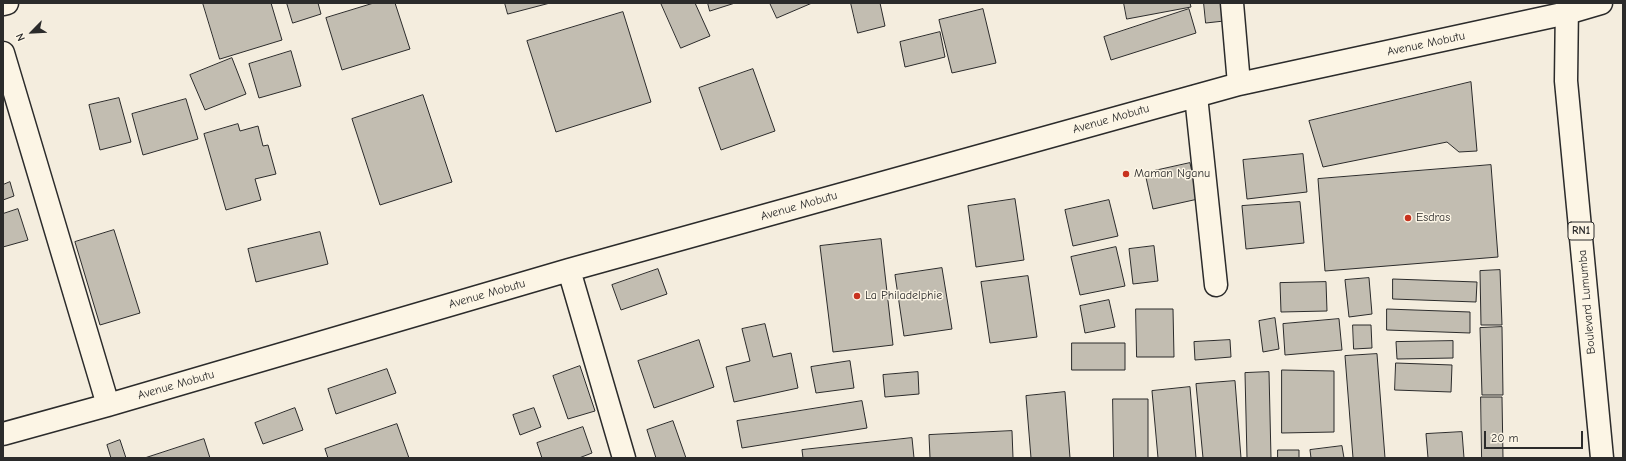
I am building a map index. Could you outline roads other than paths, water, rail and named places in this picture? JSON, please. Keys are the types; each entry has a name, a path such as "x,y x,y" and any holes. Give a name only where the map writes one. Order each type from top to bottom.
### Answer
{"main road":[{"path":"3,4 8,3"},
{"path":"1232,3 1239,84"},
{"name":"Avenue Mobutu","path":"3,434 108,406 569,270 1239,84 1567,8 1601,3"},
{"name":"Boulevard Lumumba","path":"1567,8 1566,81 1602,458"},
{"path":"3,53 108,406"},
{"path":"1196,96 1216,285"},
{"path":"569,270 624,458"}],"place":[{"name":"Maman Nganu","path":"1126,174"},
{"name":"Esdras","path":"1408,218"},
{"name":"La Philadelphie","path":"857,296"}]}
